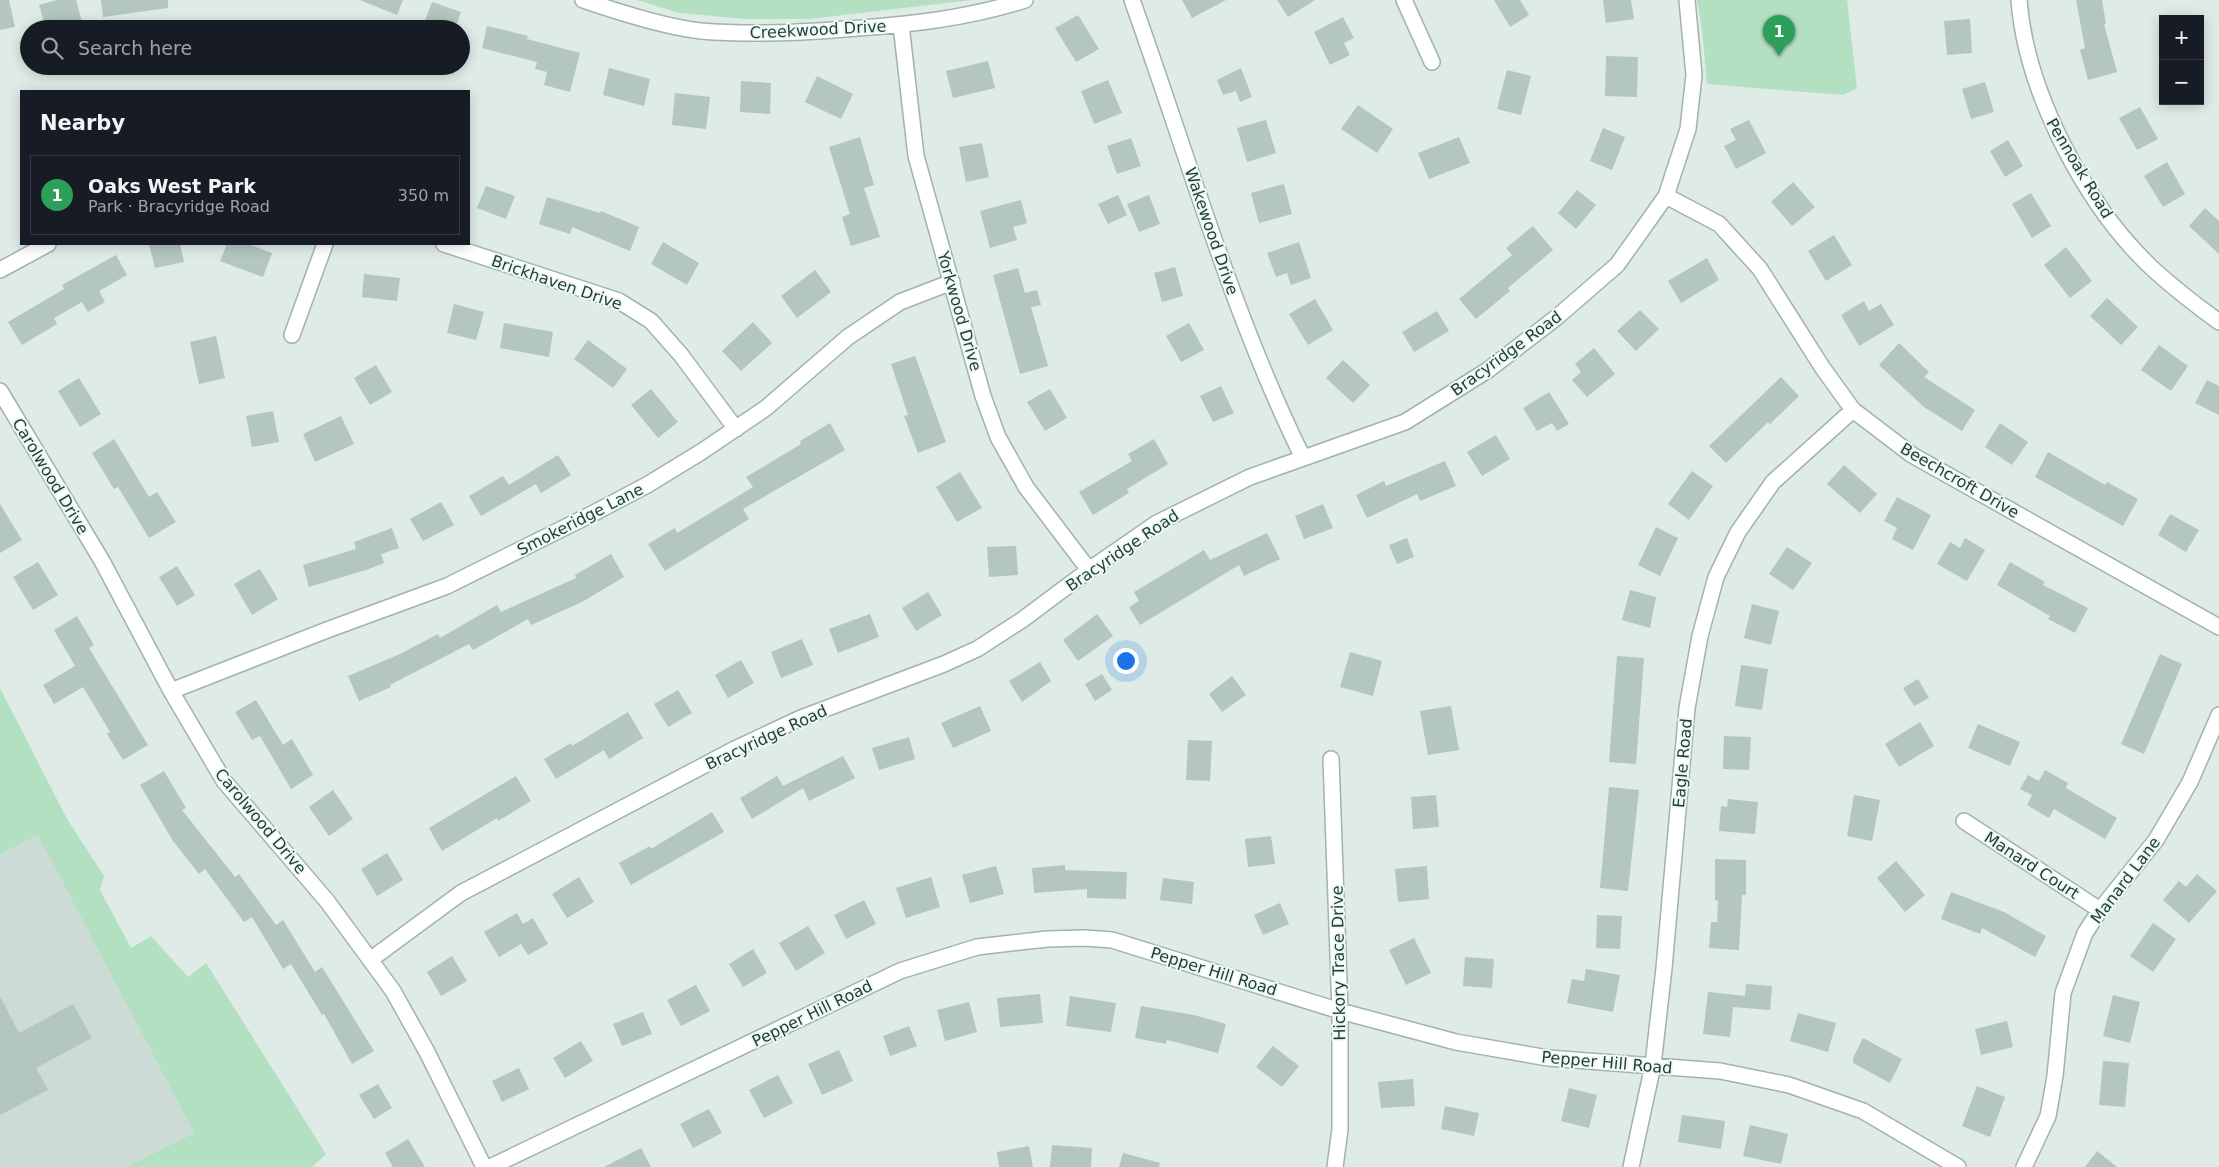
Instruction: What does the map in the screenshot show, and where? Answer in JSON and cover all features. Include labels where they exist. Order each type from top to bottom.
[{"type":"street","name":"Creekwood Drive","points":[[583,0],[627,14],[699,30],[776,34],[900,25],[988,12],[1025,0]]},
{"type":"street","name":"Wakewood Drive","points":[[1132,0],[1241,316],[1274,398],[1304,458]]},
{"type":"street","points":[[1404,0],[1432,62]]},
{"type":"street","name":"Bracyridge Road","points":[[370,960],[461,893],[735,749],[801,718],[944,664],[977,649],[1022,620],[1089,570],[1166,518],[1250,477],[1405,422],[1488,370],[1557,317],[1618,265],[1666,196],[1688,129],[1694,75],[1687,0]]},
{"type":"street","name":"Pennoak Road","points":[[2019,0],[2020,14],[2030,59],[2046,110],[2075,165],[2109,219],[2153,269],[2219,322]]},
{"type":"street","name":"Yorkwood Drive","points":[[900,25],[916,156],[983,396],[998,437],[1026,487],[1089,570]]},
{"type":"street","name":"Beechcroft Drive","points":[[1666,196],[1719,224],[1760,269],[1822,367],[1854,410],[1912,455],[2219,627]]},
{"type":"street","points":[[0,270],[46,245]]},
{"type":"street","points":[[292,335],[325,245]]},
{"type":"street","name":"Brickhaven Drive","points":[[447,245],[619,301],[651,321],[681,355],[736,429]]},
{"type":"street","name":"Smokeridge Lane","points":[[171,691],[318,633],[447,586],[647,485],[766,408],[848,337],[900,302],[952,282]]},
{"type":"street","name":"Carolwood Drive","points":[[0,391],[102,561],[171,691],[224,781],[327,901],[393,990],[427,1052],[484,1167]]},
{"type":"street","name":"Eagle Road","points":[[1631,1167],[1653,1065],[1664,968],[1687,708],[1700,636],[1716,577],[1738,532],[1773,482],[1854,410]]},
{"type":"street","name":"Manard Lane","points":[[2024,1167],[2048,1116],[2055,1076],[2063,993],[2085,933],[2100,910],[2156,840],[2190,782],[2219,715]]},
{"type":"street","name":"Hickory Trace Drive","points":[[1330,758],[1340,1011],[1340,1129],[1335,1167]]},
{"type":"street","name":"Manard Court","points":[[1964,821],[2100,910]]},
{"type":"street","name":"Pepper Hill Road","points":[[490,1167],[900,971],[977,947],[1047,939],[1085,938],[1112,940],[1340,1011],[1456,1042],[1548,1058],[1720,1071],[1789,1085],[1863,1111],[1958,1167]]},
{"type":"shaded area","points":[[38,834],[194,1133],[126,1167],[0,1167],[0,854]]},
{"type":"green space","points":[[637,0],[972,0],[809,19],[747,19],[679,13]]},
{"type":"green space","points":[[1697,0],[1847,0],[1857,88],[1843,95],[1707,84],[1702,29]]},
{"type":"green space","points":[[0,688],[67,819],[104,876],[100,890],[131,948],[151,936],[188,977],[206,963],[326,1154],[312,1167],[126,1167],[194,1133],[38,835],[0,854]]},
{"type":"building","points":[[0,0],[9,0],[15,27],[0,30]]},
{"type":"building","points":[[57,0],[76,0],[81,20],[43,20],[39,5]]},
{"type":"building","points":[[101,0],[168,0],[168,8],[103,17]]},
{"type":"building","points":[[360,0],[403,0],[397,15]]},
{"type":"building","points":[[1182,0],[1226,0],[1192,18]]},
{"type":"building","points":[[1277,0],[1315,0],[1288,17]]},
{"type":"building","points":[[1494,0],[1520,0],[1529,15],[1510,27]]},
{"type":"building","points":[[1603,0],[1631,0],[1634,19],[1606,23]]},
{"type":"building","points":[[2076,0],[2102,0],[2106,24],[2104,24],[2117,72],[2088,80],[2080,50],[2085,48]]},
{"type":"building","points":[[432,2],[461,12],[458,20],[425,20]]},
{"type":"building","points":[[1078,15],[1099,49],[1076,62],[1055,28]]},
{"type":"building","points":[[1343,17],[1354,38],[1344,43],[1350,55],[1330,65],[1314,32]]},
{"type":"building","points":[[1970,19],[1972,53],[1947,55],[1944,21]]},
{"type":"building","points":[[487,26],[528,36],[527,39],[580,53],[570,92],[544,85],[547,72],[535,69],[537,62],[482,48]]},
{"type":"building","points":[[1606,56],[1638,57],[1637,97],[1605,96]]},
{"type":"building","points":[[988,61],[995,88],[953,98],[946,71]]},
{"type":"building","points":[[609,68],[650,79],[644,106],[603,95]]},
{"type":"building","points":[[1241,68],[1252,97],[1240,102],[1236,91],[1223,95],[1217,80]]},
{"type":"building","points":[[1507,70],[1531,76],[1521,115],[1497,109]]},
{"type":"building","points":[[817,76],[853,94],[841,119],[805,102]]},
{"type":"building","points":[[1108,80],[1122,113],[1094,124],[1081,91]]},
{"type":"building","points":[[741,81],[771,83],[770,114],[740,112]]},
{"type":"building","points":[[1985,82],[1994,112],[1971,119],[1962,89]]},
{"type":"building","points":[[675,93],[710,97],[706,129],[672,125]]},
{"type":"building","points":[[1358,105],[1393,129],[1377,153],[1341,129]]},
{"type":"building","points":[[2140,107],[2158,139],[2137,150],[2119,118]]},
{"type":"building","points":[[1266,120],[1276,153],[1247,162],[1237,128]]},
{"type":"building","points":[[1749,120],[1766,153],[1736,169],[1724,146],[1736,140],[1730,129]]},
{"type":"building","points":[[1603,128],[1625,137],[1612,170],[1590,161]]},
{"type":"building","points":[[860,137],[874,185],[864,188],[880,237],[851,246],[842,217],[850,214],[829,147]]},
{"type":"building","points":[[1459,137],[1470,163],[1429,179],[1418,153]]},
{"type":"building","points":[[1131,138],[1141,166],[1117,174],[1107,146]]},
{"type":"building","points":[[2008,140],[2023,166],[2005,177],[1990,151]]},
{"type":"building","points":[[982,143],[989,177],[966,182],[959,147]]},
{"type":"building","points":[[2167,162],[2185,194],[2163,207],[2144,176]]},
{"type":"building","points":[[1793,182],[1815,207],[1792,226],[1771,202]]},
{"type":"building","points":[[1284,184],[1292,214],[1259,223],[1251,193]]},
{"type":"building","points":[[486,186],[515,196],[506,219],[477,208]]},
{"type":"building","points":[[1577,190],[1596,205],[1576,229],[1558,213]]},
{"type":"building","points":[[2031,193],[2051,226],[2032,238],[2012,204]]},
{"type":"building","points":[[1118,195],[1127,215],[1108,224],[1098,204]]},
{"type":"building","points":[[1149,195],[1160,224],[1139,232],[1127,204]]},
{"type":"building","points":[[547,197],[600,213],[601,211],[639,227],[630,251],[572,227],[570,234],[539,224]]},
{"type":"building","points":[[1021,200],[1027,223],[1013,227],[1017,240],[990,248],[980,211]]},
{"type":"building","points":[[2205,208],[2219,221],[2219,254],[2189,226]]},
{"type":"building","points":[[1533,226],[1553,250],[1508,288],[1510,291],[1476,319],[1459,299],[1512,255],[1506,248]]},
{"type":"building","points":[[1834,235],[1852,265],[1826,281],[1808,251]]},
{"type":"building","points":[[663,242],[699,263],[687,285],[651,264]]},
{"type":"building","points":[[1299,242],[1311,278],[1291,285],[1287,273],[1276,277],[1267,253]]},
{"type":"building","points":[[149,245],[180,245],[184,262],[155,268]]},
{"type":"building","points":[[227,245],[251,245],[272,253],[263,277],[220,261]]},
{"type":"building","points":[[2066,247],[2092,281],[2070,298],[2044,265]]},
{"type":"building","points":[[116,255],[127,275],[99,291],[105,302],[88,312],[82,302],[54,318],[57,324],[22,345],[8,322],[64,289],[62,285]]},
{"type":"building","points":[[1707,258],[1719,280],[1681,303],[1668,281]]},
{"type":"building","points":[[1175,267],[1183,296],[1162,302],[1154,273]]},
{"type":"building","points":[[1018,268],[1025,293],[1037,290],[1041,305],[1031,307],[1048,366],[1020,374],[993,275]]},
{"type":"building","points":[[815,270],[831,292],[797,318],[781,296]]},
{"type":"building","points":[[364,274],[400,278],[397,301],[362,297]]},
{"type":"building","points":[[2107,298],[2138,327],[2121,345],[2090,316]]},
{"type":"building","points":[[1315,299],[1333,330],[1308,345],[1289,314]]},
{"type":"building","points":[[1864,301],[1869,311],[1881,304],[1894,325],[1859,346],[1841,315]]},
{"type":"building","points":[[454,304],[484,312],[476,340],[447,333]]},
{"type":"building","points":[[1640,310],[1659,329],[1636,351],[1617,331]]},
{"type":"building","points":[[1437,311],[1449,331],[1414,352],[1402,332]]},
{"type":"building","points":[[753,322],[772,343],[741,371],[722,351]]},
{"type":"building","points":[[504,323],[553,332],[549,357],[500,348]]},
{"type":"building","points":[[1189,323],[1204,350],[1181,362],[1166,336]]},
{"type":"building","points":[[216,336],[225,378],[199,384],[190,342]]},
{"type":"building","points":[[588,340],[627,369],[613,388],[574,359]]},
{"type":"building","points":[[1899,343],[1929,372],[1924,377],[1975,410],[1962,431],[1924,407],[1879,365]]},
{"type":"building","points":[[2159,345],[2188,366],[2171,391],[2141,370]]},
{"type":"building","points":[[1594,348],[1615,374],[1587,397],[1572,380],[1581,372],[1575,364]]},
{"type":"building","points":[[915,356],[946,442],[918,453],[904,416],[908,415],[891,364]]},
{"type":"building","points":[[1343,360],[1370,385],[1353,403],[1326,378]]},
{"type":"building","points":[[376,365],[392,392],[370,405],[354,378]]},
{"type":"building","points":[[1781,377],[1799,396],[1770,424],[1768,422],[1726,463],[1709,446]]},
{"type":"building","points":[[79,378],[101,414],[80,427],[58,391]]},
{"type":"building","points":[[2207,380],[2219,386],[2219,415],[2195,403]]},
{"type":"building","points":[[1221,386],[1234,413],[1213,422],[1200,396]]},
{"type":"building","points":[[651,389],[678,422],[658,438],[631,405]]},
{"type":"building","points":[[1050,389],[1067,418],[1045,431],[1027,402]]},
{"type":"building","points":[[1549,392],[1569,424],[1557,431],[1552,423],[1537,431],[1523,408]]},
{"type":"building","points":[[273,411],[279,442],[252,447],[246,416]]},
{"type":"building","points":[[341,416],[354,444],[315,462],[303,434]]},
{"type":"building","points":[[830,423],[845,450],[743,509],[749,519],[665,571],[648,544],[675,528],[677,533],[753,487],[746,477],[801,444],[800,441]]},
{"type":"building","points":[[2000,423],[2028,442],[2012,465],[1985,447]]},
{"type":"building","points":[[1496,435],[1510,459],[1482,476],[1467,452]]},
{"type":"building","points":[[114,439],[149,497],[157,492],[176,522],[149,538],[118,487],[114,489],[92,453]]},
{"type":"building","points":[[1154,439],[1168,464],[1127,489],[1129,493],[1093,515],[1079,492],[1132,461],[1128,454]]},
{"type":"building","points":[[2048,452],[2105,485],[2107,482],[2138,499],[2123,526],[2035,477]]},
{"type":"building","points":[[558,455],[571,475],[541,493],[536,484],[481,516],[469,496],[503,476],[509,485]]},
{"type":"building","points":[[1445,461],[1456,486],[1420,501],[1417,494],[1367,518],[1356,495],[1384,481],[1386,486]]},
{"type":"building","points":[[1844,465],[1877,494],[1860,513],[1827,484]]},
{"type":"building","points":[[1692,471],[1713,486],[1689,520],[1668,504]]},
{"type":"building","points":[[960,472],[982,508],[957,522],[936,487]]},
{"type":"building","points":[[1897,497],[1931,515],[1913,550],[1892,539],[1897,528],[1884,521]]},
{"type":"building","points":[[441,502],[454,525],[423,541],[410,519]]},
{"type":"building","points":[[0,504],[22,540],[0,553]]},
{"type":"building","points":[[1323,504],[1333,528],[1304,539],[1295,516]]},
{"type":"building","points":[[2170,514],[2199,530],[2186,552],[2158,535]]},
{"type":"building","points":[[1656,527],[1678,538],[1660,576],[1638,565]]},
{"type":"building","points":[[392,528],[399,548],[381,554],[384,563],[309,587],[303,565],[356,549],[354,542]]},
{"type":"building","points":[[1267,533],[1280,559],[1244,576],[1239,565],[1140,625],[1129,607],[1139,601],[1134,592],[1204,550],[1210,560]]},
{"type":"building","points":[[1407,538],[1414,557],[1397,564],[1389,545]]},
{"type":"building","points":[[1965,538],[1985,550],[1967,581],[1937,564],[1950,542],[1960,548]]},
{"type":"building","points":[[1016,546],[1018,575],[989,577],[987,547]]},
{"type":"building","points":[[1787,547],[1812,563],[1793,590],[1769,574]]},
{"type":"building","points":[[611,554],[624,577],[582,602],[531,625],[528,619],[473,650],[469,644],[390,685],[391,687],[359,701],[348,676],[400,654],[438,634],[440,638],[497,605],[501,612],[576,578],[575,575]]},
{"type":"building","points":[[38,562],[58,595],[33,610],[13,577]]},
{"type":"building","points":[[2010,562],[2045,582],[2043,585],[2088,608],[2075,633],[2048,619],[2050,616],[1997,585]]},
{"type":"building","points":[[177,566],[195,595],[177,606],[159,577]]},
{"type":"building","points":[[260,569],[278,599],[252,615],[234,584]]},
{"type":"building","points":[[1630,590],[1656,597],[1650,628],[1622,620]]},
{"type":"building","points":[[928,592],[942,615],[916,631],[902,608]]},
{"type":"building","points":[[1752,604],[1779,611],[1771,645],[1744,638]]},
{"type":"building","points":[[870,614],[879,637],[838,653],[829,629]]},
{"type":"building","points":[[1097,614],[1113,636],[1078,661],[1063,640]]},
{"type":"building","points":[[77,616],[94,645],[89,648],[148,745],[123,760],[107,734],[110,732],[83,687],[54,704],[43,685],[75,666],[54,630]]},
{"type":"building","points":[[802,639],[813,665],[781,678],[771,652]]},
{"type":"building","points":[[1350,652],[1382,661],[1373,696],[1340,687]]},
{"type":"building","points":[[2160,654],[2182,664],[2144,754],[2121,744]]},
{"type":"building","points":[[1617,656],[1644,658],[1636,764],[1609,762]]},
{"type":"building","points":[[741,660],[754,683],[728,698],[715,675]]},
{"type":"building","points":[[1040,662],[1051,681],[1022,702],[1009,681]]},
{"type":"building","points":[[1741,665],[1768,669],[1762,710],[1735,706]]},
{"type":"building","points":[[1102,674],[1112,690],[1095,701],[1085,684]]},
{"type":"building","points":[[1232,676],[1246,695],[1222,712],[1209,694]]},
{"type":"building","points":[[1918,679],[1929,698],[1914,706],[1903,688]]},
{"type":"building","points":[[678,690],[692,713],[668,727],[654,704]]},
{"type":"building","points":[[256,700],[283,745],[292,739],[313,775],[291,789],[260,736],[252,740],[235,712]]},
{"type":"building","points":[[980,706],[991,731],[953,748],[941,723]]},
{"type":"building","points":[[1451,706],[1459,750],[1428,755],[1420,711]]},
{"type":"building","points":[[628,712],[643,738],[609,759],[604,750],[556,779],[544,759],[571,743],[572,746]]},
{"type":"building","points":[[1920,722],[1934,746],[1899,767],[1885,744]]},
{"type":"building","points":[[1978,724],[2020,742],[2010,766],[1968,748]]},
{"type":"building","points":[[1724,736],[1751,737],[1749,770],[1723,769]]},
{"type":"building","points":[[909,737],[915,759],[879,770],[872,748]]},
{"type":"building","points":[[1188,740],[1212,741],[1210,781],[1186,780]]},
{"type":"building","points":[[843,756],[855,778],[809,801],[803,788],[752,819],[740,798],[777,776],[783,786]]},
{"type":"building","points":[[2045,770],[2068,783],[2066,788],[2117,818],[2105,839],[2054,809],[2049,818],[2027,805],[2032,795],[2020,789],[2028,775],[2039,781]]},
{"type":"building","points":[[164,771],[186,808],[182,810],[235,877],[239,874],[276,925],[283,920],[315,972],[322,967],[374,1051],[352,1064],[324,1014],[322,1015],[291,964],[283,969],[252,917],[244,922],[205,869],[199,874],[173,841],[140,785]]},
{"type":"building","points":[[516,776],[531,801],[498,821],[497,818],[442,851],[429,828]]},
{"type":"building","points":[[1609,787],[1639,790],[1628,891],[1600,888]]},
{"type":"building","points":[[333,790],[353,819],[329,836],[309,807]]},
{"type":"building","points":[[1436,795],[1439,827],[1413,829],[1411,797]]},
{"type":"building","points":[[1854,795],[1880,800],[1872,841],[1847,836]]},
{"type":"building","points":[[1728,799],[1758,802],[1755,834],[1719,831],[1721,806],[1727,807]]},
{"type":"building","points":[[712,812],[724,832],[631,885],[619,863],[650,846],[651,849]]},
{"type":"building","points":[[1271,836],[1275,864],[1248,867],[1245,839]]},
{"type":"building","points":[[387,853],[403,880],[377,896],[361,869]]},
{"type":"building","points":[[1715,859],[1746,860],[1746,895],[1742,895],[1739,950],[1709,948],[1711,922],[1717,922],[1718,901],[1715,900]]},
{"type":"building","points":[[1896,861],[1925,895],[1905,912],[1877,878]]},
{"type":"building","points":[[1065,865],[1065,870],[1127,872],[1126,899],[1087,898],[1087,889],[1034,893],[1032,868]]},
{"type":"building","points":[[996,866],[1004,894],[970,903],[962,875]]},
{"type":"building","points":[[1427,866],[1429,899],[1398,902],[1395,869]]},
{"type":"building","points":[[2197,874],[2217,891],[2189,923],[2163,900],[2179,881],[2186,887]]},
{"type":"building","points":[[579,877],[594,902],[567,918],[552,894]]},
{"type":"building","points":[[931,877],[940,907],[906,918],[896,888]]},
{"type":"building","points":[[1163,878],[1194,882],[1192,904],[1160,900]]},
{"type":"building","points":[[1951,892],[2004,912],[2046,936],[2035,957],[1982,928],[1980,934],[1941,919]]},
{"type":"building","points":[[864,900],[876,924],[846,939],[834,915]]},
{"type":"building","points":[[1280,903],[1289,924],[1263,935],[1254,915]]},
{"type":"building","points":[[517,913],[523,924],[533,918],[548,944],[528,955],[521,944],[499,957],[484,932]]},
{"type":"building","points":[[1597,915],[1622,916],[1620,949],[1596,948]]},
{"type":"building","points":[[2153,923],[2176,939],[2153,972],[2130,956]]},
{"type":"building","points":[[808,926],[825,953],[796,971],[779,943]]},
{"type":"building","points":[[1414,938],[1431,973],[1406,985],[1389,950]]},
{"type":"building","points":[[753,949],[767,973],[743,987],[729,964]]},
{"type":"building","points":[[452,956],[467,981],[441,996],[427,972]]},
{"type":"building","points":[[1465,957],[1494,959],[1492,988],[1463,986]]},
{"type":"building","points":[[1586,969],[1620,975],[1613,1012],[1567,1003],[1572,979],[1584,981]]},
{"type":"building","points":[[1746,984],[1772,986],[1770,1010],[1733,1007],[1730,1037],[1703,1034],[1708,992],[1745,996]]},
{"type":"building","points":[[696,985],[710,1011],[681,1026],[667,1000]]},
{"type":"building","points":[[1040,994],[1043,1023],[1000,1027],[997,998]]},
{"type":"building","points":[[2113,995],[2140,1002],[2130,1043],[2103,1036]]},
{"type":"building","points":[[0,996],[19,1033],[73,1004],[92,1038],[36,1068],[48,1090],[0,1115]]},
{"type":"building","points":[[1070,996],[1116,1003],[1111,1032],[1066,1026]]},
{"type":"building","points":[[969,1002],[977,1032],[945,1041],[937,1010]]},
{"type":"building","points":[[1141,1006],[1194,1015],[1226,1024],[1218,1053],[1167,1040],[1166,1044],[1135,1038]]},
{"type":"building","points":[[643,1012],[652,1034],[622,1046],[613,1024]]},
{"type":"building","points":[[1798,1013],[1836,1023],[1828,1052],[1790,1041]]},
{"type":"building","points":[[2007,1021],[2013,1047],[1981,1055],[1975,1029]]},
{"type":"building","points":[[909,1026],[917,1046],[890,1056],[883,1036]]},
{"type":"building","points":[[1863,1038],[1902,1059],[1890,1083],[1853,1063],[1853,1058]]},
{"type":"building","points":[[581,1041],[593,1061],[565,1078],[553,1058]]},
{"type":"building","points":[[1273,1046],[1299,1066],[1282,1087],[1256,1067]]},
{"type":"building","points":[[839,1050],[853,1081],[822,1095],[808,1064]]},
{"type":"building","points":[[2103,1061],[2129,1063],[2125,1107],[2099,1105]]},
{"type":"building","points":[[519,1068],[529,1089],[502,1102],[492,1081]]},
{"type":"building","points":[[778,1075],[793,1103],[764,1118],[749,1090]]},
{"type":"building","points":[[1413,1079],[1415,1106],[1381,1108],[1378,1082]]},
{"type":"building","points":[[378,1084],[392,1108],[374,1119],[359,1095]]},
{"type":"building","points":[[1977,1086],[2005,1097],[1990,1137],[1962,1126]]},
{"type":"building","points":[[1569,1088],[1597,1095],[1589,1128],[1561,1121]]},
{"type":"building","points":[[1445,1106],[1479,1113],[1474,1136],[1441,1129]]},
{"type":"building","points":[[709,1109],[722,1133],[693,1148],[680,1124]]},
{"type":"building","points":[[1682,1115],[1725,1121],[1721,1149],[1678,1142]]},
{"type":"building","points":[[1750,1125],[1788,1134],[1781,1164],[1743,1156]]},
{"type":"building","points":[[408,1139],[425,1167],[393,1167],[385,1153]]},
{"type":"building","points":[[1052,1145],[1092,1148],[1091,1167],[1050,1167]]},
{"type":"building","points":[[1029,1146],[1033,1167],[999,1167],[997,1152]]},
{"type":"building","points":[[641,1148],[651,1167],[604,1167]]},
{"type":"building","points":[[2097,1151],[2117,1167],[2085,1167]]},
{"type":"building","points":[[1123,1153],[1160,1163],[1159,1167],[1119,1167]]},
{"type":"place","name":"Oaks West Park","points":[[1779,56]]}]
